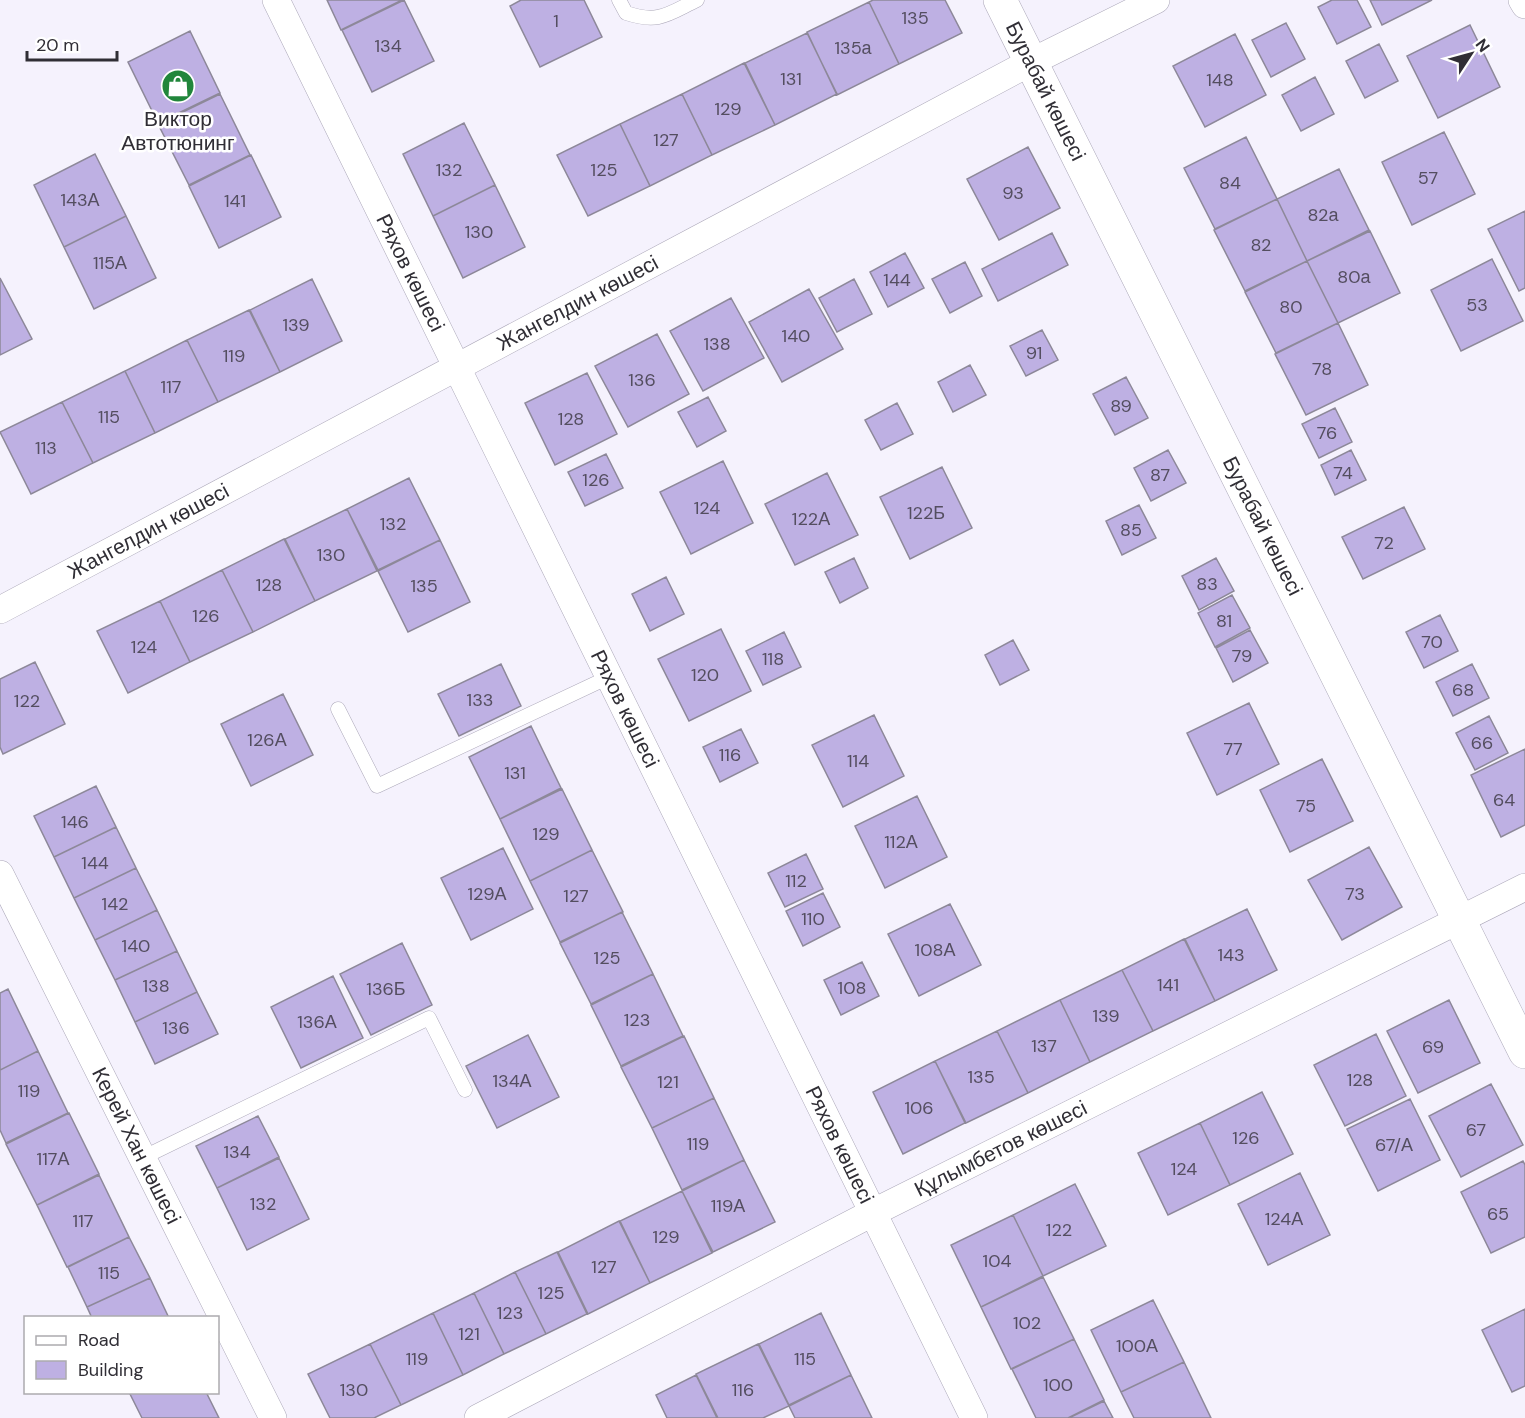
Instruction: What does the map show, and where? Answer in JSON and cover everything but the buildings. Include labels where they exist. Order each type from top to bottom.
[{"type":"street","name":"Ряхов көшесі","points":[[276,0],[974,1418]]},
{"type":"street","name":"Бурабай көшесі","points":[[1000,0],[1525,1052]]},
{"type":"street","name":"Жангелдин көшесі","points":[[0,610],[1031,62],[1156,0]]},
{"type":"street","points":[[1522,0],[1525,5]]},
{"type":"street","name":"Керей Хан көшесі","points":[[0,874],[273,1418]]},
{"type":"street","name":"Құлымбетов көшесі","points":[[478,1418],[874,1212],[1525,887]]},
{"type":"lane","points":[[619,0],[626,13],[643,19],[660,18],[697,0]]},
{"type":"lane","points":[[338,709],[377,786],[609,677]]},
{"type":"lane","points":[[142,1158],[429,1018],[465,1090]]},
{"type":"place","name":"Виктор Автотюнинг","points":[[178,86]]}]
